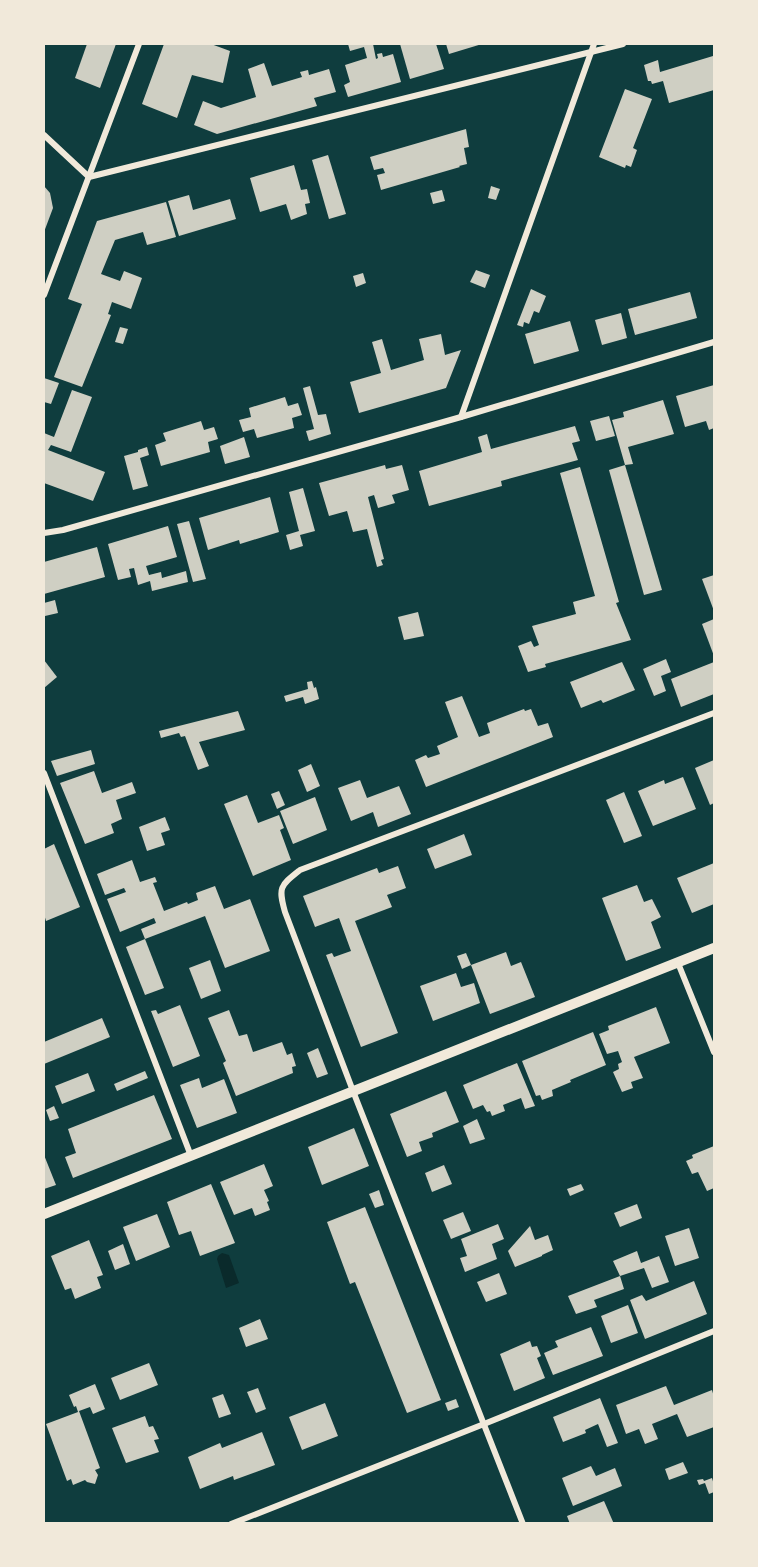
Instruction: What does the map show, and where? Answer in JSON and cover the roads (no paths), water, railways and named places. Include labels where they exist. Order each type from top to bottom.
[{"type":"street","points":[[44,295],[139,44]]},
{"type":"street","points":[[461,417],[594,44]]},
{"type":"street","points":[[89,177],[623,44]]},
{"type":"street","points":[[44,135],[89,177]]},
{"type":"street","points":[[44,533],[63,530],[461,417],[714,342]]},
{"type":"street","points":[[523,1524],[353,1092],[285,912],[281,887],[300,870],[714,713]]},
{"type":"street","points":[[44,773],[191,1156]]},
{"type":"street","points":[[44,1214],[714,948]]},
{"type":"street","points":[[678,963],[714,1052]]},
{"type":"street","points":[[231,1524],[714,1331]]},
{"type":"water","points":[[222,1253],[229,1255],[239,1283],[226,1288],[217,1259]]}]
